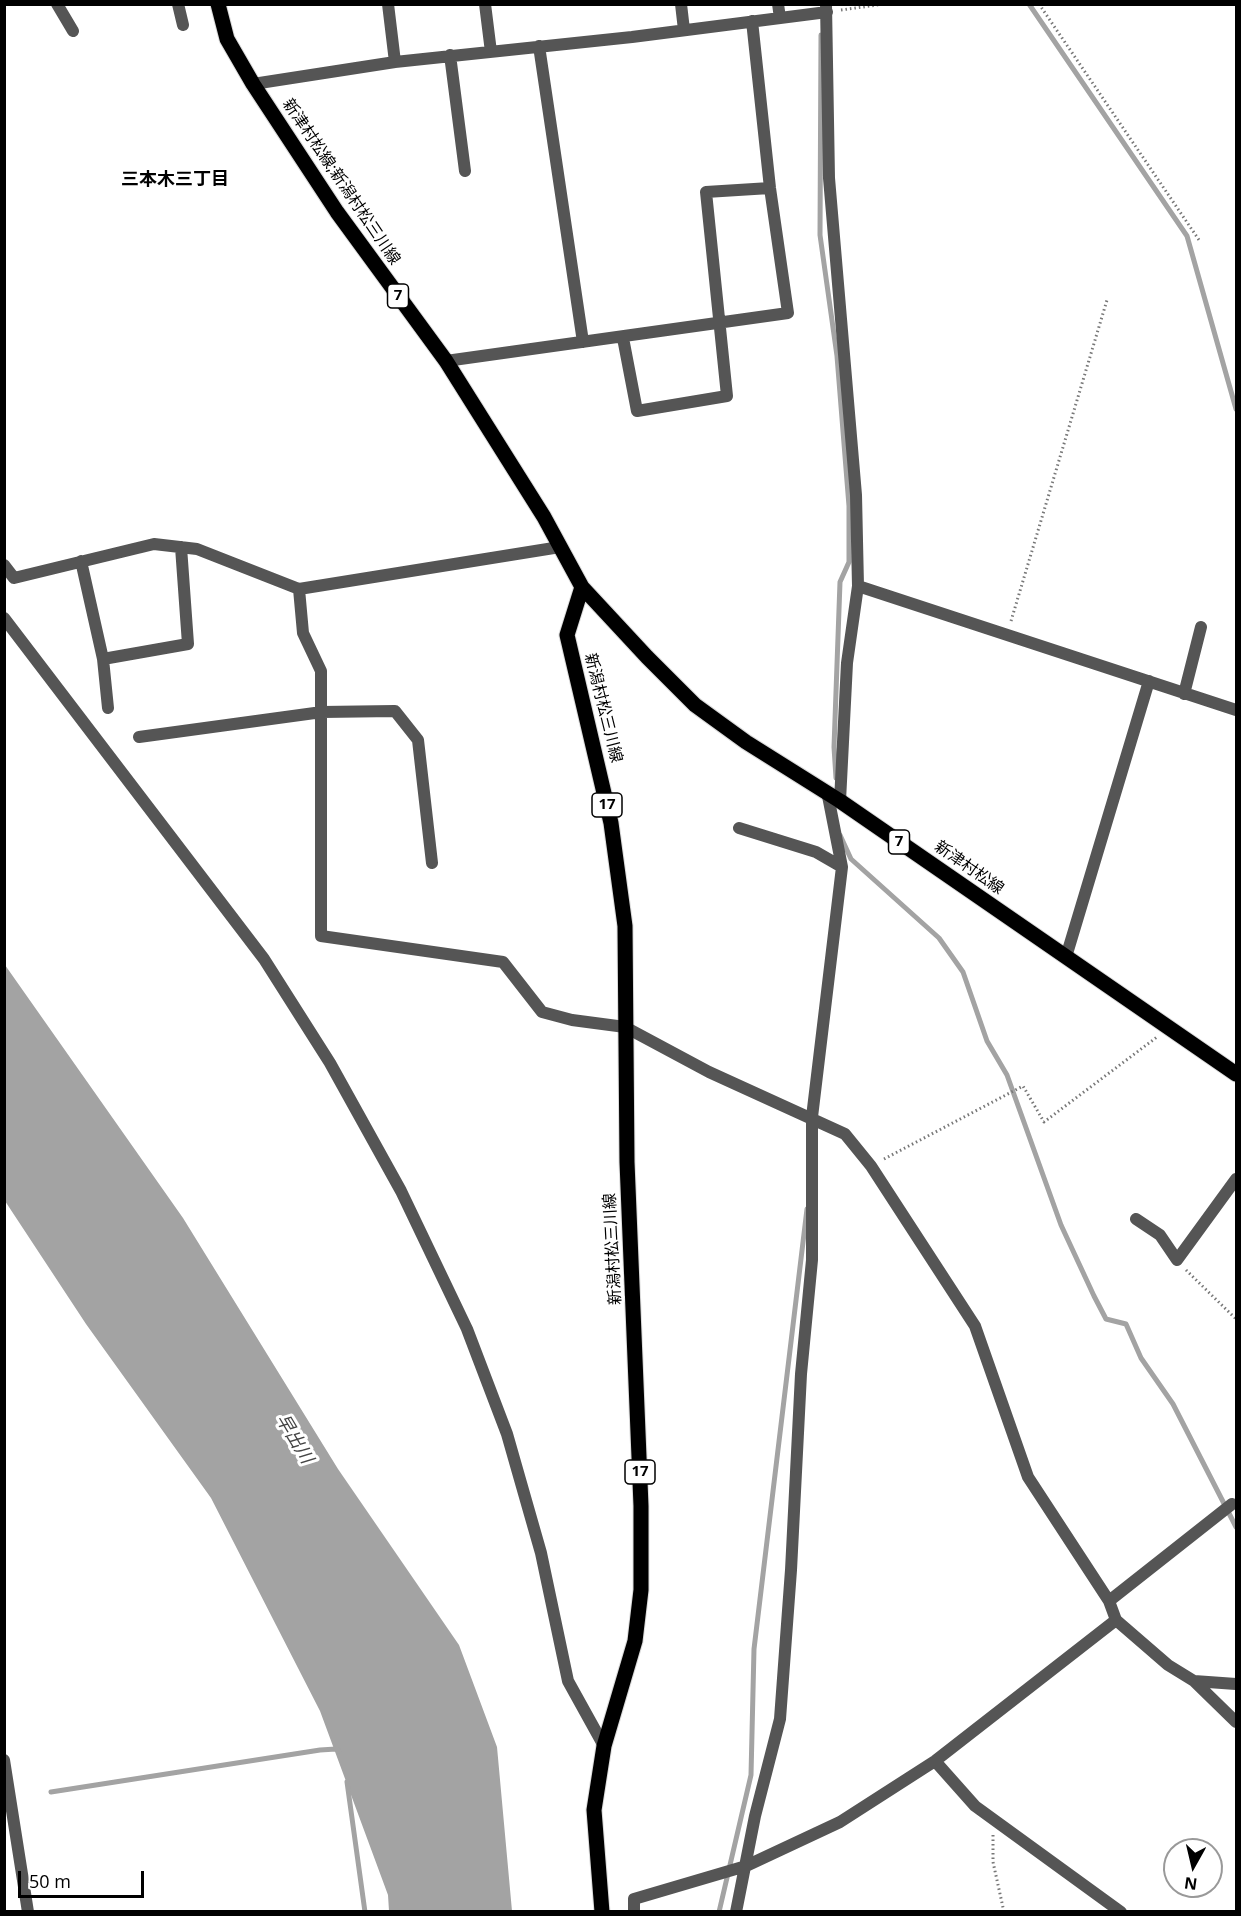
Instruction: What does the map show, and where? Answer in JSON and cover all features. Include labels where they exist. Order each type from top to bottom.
[{"type":"main road","name":"新津村松線;新潟村松三川線","points":[[219,4],[227,39],[253,84],[337,212],[446,361],[544,517],[582,587]]},
{"type":"main road","name":"新津村松線","points":[[582,587],[695,705],[1236,1074]]},
{"type":"main road","name":"新潟村松三川線","points":[[582,587],[567,635],[611,824],[625,926],[627,1162],[641,1495],[641,1590],[635,1641],[604,1746],[594,1810],[602,1911]]},
{"type":"street","points":[[57,4],[73,31]]},
{"type":"street","points":[[178,4],[183,25]]},
{"type":"street","points":[[388,4],[395,62]]},
{"type":"street","points":[[485,4],[491,52]]},
{"type":"street","points":[[681,4],[684,30]]},
{"type":"street","points":[[778,4],[780,18]]},
{"type":"street","points":[[253,84],[450,55],[780,18],[826,8],[829,178],[856,495],[858,586],[847,663],[834,798],[842,867],[812,1117],[812,1260],[801,1374],[791,1570],[780,1719],[755,1816],[735,1911]]},
{"type":"street","points":[[446,361],[788,314],[770,188],[752,21]]},
{"type":"street","points":[[539,46],[583,342]]},
{"type":"street","points":[[450,55],[465,171]]},
{"type":"street","points":[[623,338],[637,411],[727,396],[706,192],[770,188]]},
{"type":"street","points":[[4,565],[15,578],[154,544],[197,549],[299,589],[560,547]]},
{"type":"street","points":[[103,659],[188,644],[181,547]]},
{"type":"street","points":[[81,561],[103,659],[108,708]]},
{"type":"street","points":[[858,586],[1236,710]]},
{"type":"street","points":[[299,589],[303,633],[321,671],[321,936],[502,962],[542,1012],[572,1020],[625,1027],[709,1072],[845,1134],[871,1166],[975,1326],[1028,1477],[1109,1601],[1116,1620],[1168,1665],[1194,1681],[1236,1722]]},
{"type":"street","points":[[4,618],[264,958],[330,1063],[401,1191],[467,1329],[507,1434],[541,1553],[568,1681],[604,1746]]},
{"type":"street","points":[[1184,694],[1201,627]]},
{"type":"street","points":[[1066,957],[1149,681]]},
{"type":"street","points":[[140,737],[322,712],[395,711],[418,740],[432,863]]},
{"type":"street","points":[[739,828],[816,852],[842,867]]},
{"type":"street","points":[[1136,1219],[1160,1235],[1177,1260],[1236,1179]]},
{"type":"street","points":[[1109,1601],[1232,1504]]},
{"type":"street","points":[[634,1911],[634,1899],[746,1866],[840,1822],[935,1761],[1116,1620]]},
{"type":"street","points":[[1194,1681],[1236,1684]]},
{"type":"street","points":[[4,1760],[28,1911]]},
{"type":"street","points":[[935,1761],[975,1806],[1121,1911]]},
{"type":"path","points":[[826,8],[884,4]]},
{"type":"path","points":[[1039,4],[1199,240]]},
{"type":"path","points":[[1007,634],[1107,300]]},
{"type":"path","points":[[871,1166],[1023,1086],[1044,1122],[1168,1028]]},
{"type":"path","points":[[1177,1260],[1236,1319]]},
{"type":"path","points":[[992,1818],[993,1862],[1004,1911]]},
{"type":"water","name":"早出川","points":[[5,965],[183,1218],[338,1469],[459,1645],[497,1747],[512,1911],[389,1911],[388,1895],[320,1711],[211,1498],[86,1324],[5,1201]]},
{"type":"waterway","points":[[1029,4],[1187,236],[1236,409]]},
{"type":"waterway","points":[[821,35],[820,235],[837,356],[849,506],[849,562],[840,582],[834,747],[836,778]]},
{"type":"waterway","points":[[840,835],[851,859],[939,938],[963,972],[987,1041],[1007,1075],[1061,1225],[1094,1296],[1106,1319],[1126,1324],[1141,1358],[1173,1404],[1236,1527]]},
{"type":"waterway","points":[[719,1912],[751,1775],[754,1649],[807,1209]]},
{"type":"waterway","points":[[51,1792],[320,1750],[336,1749],[339,1751]]},
{"type":"waterway","points":[[347,1782],[365,1912]]},
{"type":"district","name":"三本木三丁目","points":[[175,180]]}]
